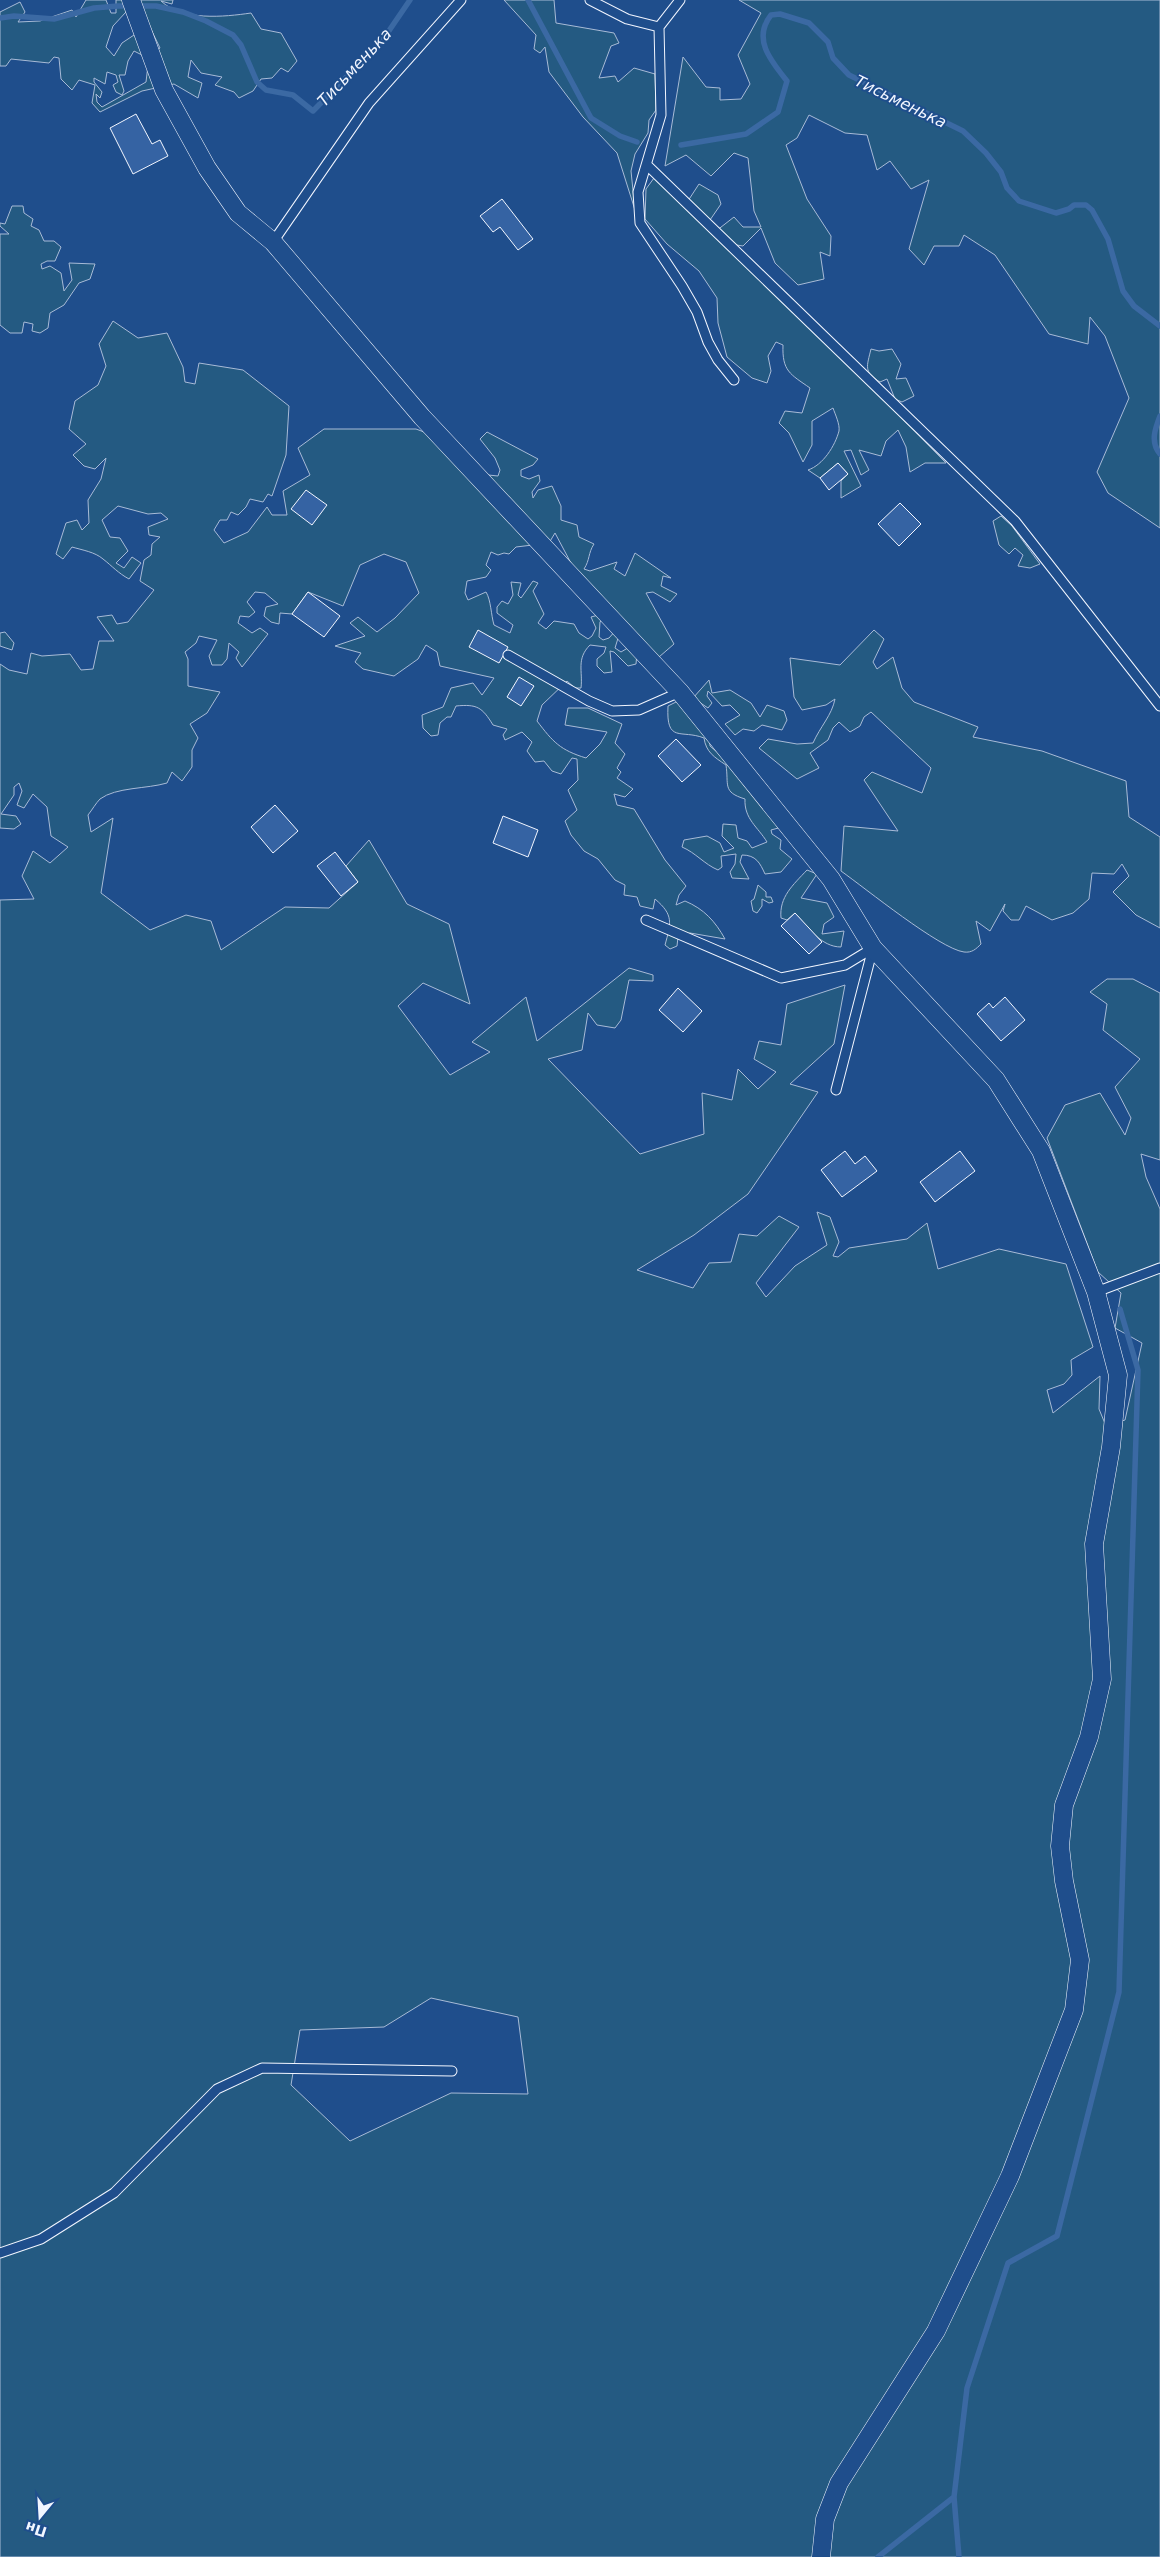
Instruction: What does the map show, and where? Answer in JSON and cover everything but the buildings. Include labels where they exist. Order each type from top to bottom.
[{"type":"street","points":[[131,0],[164,90],[207,168],[238,213],[273,242],[422,417],[680,692],[831,879],[873,948],[996,1080],[1041,1151],[1096,1292],[1118,1375],[1111,1447],[1094,1544],[1102,1679],[1090,1737],[1064,1805],[1060,1846],[1064,1881],[1080,1960],[1074,2010],[1010,2176],[936,2331],[839,2483],[825,2519],[822,2557]]},
{"type":"lane","points":[[273,242],[368,103],[461,0]]},
{"type":"lane","points":[[590,0],[627,20],[659,27]]},
{"type":"lane","points":[[680,0],[659,27],[661,115],[638,192],[640,223],[682,286],[697,312],[711,348],[734,380]]},
{"type":"lane","points":[[647,164],[1015,521],[1160,706]]},
{"type":"lane","points":[[508,655],[589,701],[612,711],[639,710],[680,692]]},
{"type":"lane","points":[[646,920],[781,978],[845,965],[873,948]]},
{"type":"lane","points":[[836,1090],[873,948]]},
{"type":"lane","points":[[1096,1292],[1160,1268]]},
{"type":"lane","points":[[0,2253],[41,2240],[114,2194],[217,2089],[262,2068],[452,2071]]},
{"type":"shaded area","points":[[86,0],[106,0],[111,13],[116,13],[116,0],[123,0],[126,12],[113,26],[106,47],[114,56],[122,43],[134,35],[141,42],[144,56],[134,51],[128,61],[125,75],[119,75],[124,91],[122,95],[116,92],[113,85],[118,82],[116,75],[107,72],[105,84],[94,78],[94,82],[102,92],[100,98],[96,94],[97,102],[102,107],[146,82],[149,57],[160,48],[137,0],[173,0],[172,4],[161,1],[180,12],[192,15],[228,16],[251,13],[261,29],[281,33],[297,61],[288,72],[281,68],[272,78],[261,79],[253,91],[239,98],[234,92],[215,85],[222,77],[201,73],[191,60],[188,77],[202,83],[198,98],[174,84],[142,91],[100,112],[92,103],[95,85],[79,80],[72,90],[61,79],[59,58],[54,57],[49,63],[11,59],[6,66],[0,66],[0,12],[20,2],[25,12],[18,22],[40,21],[72,10],[76,17]]},
{"type":"shaded area","points":[[504,0],[554,0],[556,23],[614,33],[619,43],[611,46],[599,78],[615,76],[618,82],[634,68],[655,74],[656,110],[649,120],[648,133],[635,154],[631,171],[635,210],[617,153],[583,117],[549,72],[545,47],[540,53],[534,49],[536,35]]},
{"type":"shaded area","points":[[739,0],[1160,0],[1160,528],[1108,493],[1097,472],[1129,398],[1105,336],[1090,317],[1088,344],[1049,334],[995,255],[964,235],[959,246],[934,246],[924,265],[909,249],[929,180],[911,189],[890,161],[877,170],[867,135],[845,133],[809,115],[797,138],[786,145],[807,199],[831,236],[830,256],[820,252],[824,279],[798,285],[775,263],[761,228],[743,246],[730,244],[946,463],[925,463],[910,472],[906,447],[898,430],[886,441],[881,456],[859,450],[869,470],[861,475],[851,450],[844,451],[861,486],[841,498],[841,481],[848,474],[838,463],[820,478],[808,470],[819,464],[831,449],[837,437],[839,425],[833,408],[812,421],[812,445],[803,462],[789,433],[779,423],[785,411],[802,413],[810,388],[789,371],[784,361],[783,345],[776,342],[768,356],[771,371],[767,383],[752,378],[727,357],[718,323],[717,298],[699,271],[667,244],[645,219],[646,189],[654,178],[684,207],[699,184],[718,195],[721,204],[710,220],[716,231],[734,217],[743,227],[761,227],[754,211],[748,158],[734,153],[711,176],[686,155],[665,166],[683,57],[706,87],[720,88],[720,100],[741,99],[750,84],[738,55],[761,13]]},
{"type":"shaded area","points":[[12,206],[23,206],[24,213],[33,219],[31,226],[39,230],[44,241],[54,241],[61,247],[55,261],[47,261],[41,264],[42,269],[50,266],[61,273],[64,291],[72,280],[69,263],[95,264],[90,279],[79,283],[64,305],[50,313],[48,328],[40,333],[32,331],[33,324],[24,322],[22,333],[10,333],[0,325],[0,234],[9,234],[0,226],[0,223],[5,224]]},
{"type":"shaded area","points":[[113,321],[138,338],[167,333],[183,367],[185,382],[195,384],[199,363],[243,370],[289,406],[286,455],[272,496],[268,494],[263,502],[250,499],[246,507],[238,515],[231,512],[227,520],[220,520],[214,530],[224,543],[248,532],[267,507],[272,515],[287,515],[283,491],[310,475],[298,448],[324,429],[416,429],[432,435],[469,473],[498,476],[500,470],[495,458],[480,439],[487,432],[538,459],[533,465],[521,470],[521,476],[529,479],[539,475],[540,481],[532,492],[533,498],[538,490],[552,486],[561,506],[561,520],[577,525],[579,537],[594,544],[584,569],[590,571],[617,562],[614,569],[625,576],[635,553],[671,578],[663,576],[661,586],[677,594],[670,602],[653,592],[646,593],[674,644],[659,657],[572,565],[555,533],[549,543],[516,547],[509,554],[498,555],[491,552],[486,565],[491,570],[486,577],[467,581],[465,593],[468,600],[486,592],[494,625],[510,633],[513,625],[497,613],[497,607],[502,601],[508,604],[513,595],[511,582],[521,583],[518,595],[521,598],[533,581],[538,583],[533,591],[544,614],[538,623],[546,629],[554,621],[574,624],[579,633],[588,639],[596,628],[591,617],[602,614],[603,618],[600,622],[599,637],[603,640],[609,638],[616,630],[619,635],[615,648],[621,652],[631,646],[637,653],[636,664],[628,666],[614,652],[610,651],[612,672],[604,673],[597,666],[597,659],[604,653],[606,647],[590,645],[583,655],[581,688],[575,688],[567,681],[542,705],[537,721],[548,735],[563,748],[586,758],[600,744],[607,732],[565,725],[568,708],[588,708],[622,724],[615,743],[625,754],[617,768],[621,772],[617,778],[633,789],[625,797],[614,794],[617,805],[634,809],[665,860],[686,886],[679,895],[676,905],[685,901],[698,908],[713,921],[725,939],[690,933],[678,937],[677,946],[670,949],[665,945],[669,931],[668,915],[661,905],[655,899],[653,909],[640,906],[637,897],[624,895],[625,885],[615,880],[598,859],[584,851],[571,835],[565,821],[577,810],[568,790],[578,780],[577,759],[572,758],[561,774],[552,771],[544,761],[535,762],[527,751],[532,742],[522,732],[505,740],[503,735],[507,729],[493,725],[486,714],[474,706],[456,706],[451,717],[447,717],[440,723],[438,735],[431,736],[423,728],[422,715],[443,707],[451,688],[473,683],[482,695],[494,678],[440,666],[437,652],[426,645],[418,659],[394,676],[363,669],[355,662],[361,653],[335,646],[365,636],[350,623],[358,617],[377,632],[395,618],[419,593],[406,562],[384,554],[360,565],[343,606],[308,592],[292,614],[280,613],[279,624],[271,622],[264,616],[266,607],[278,604],[265,593],[255,592],[247,602],[255,612],[249,617],[240,616],[238,623],[252,633],[260,628],[268,634],[242,667],[236,658],[239,652],[229,643],[227,659],[222,665],[212,665],[209,656],[217,640],[199,636],[196,643],[185,652],[188,659],[188,686],[220,692],[207,713],[190,724],[198,738],[192,750],[192,767],[182,781],[172,772],[167,783],[123,790],[107,795],[100,799],[88,815],[91,832],[113,818],[101,893],[150,930],[186,915],[211,921],[221,950],[285,907],[329,908],[358,882],[346,866],[369,840],[407,904],[449,924],[470,1004],[423,983],[398,1006],[450,1075],[490,1052],[472,1042],[526,997],[537,1041],[629,968],[653,975],[653,981],[629,980],[621,1020],[615,1028],[597,1025],[588,1013],[582,1050],[548,1059],[640,1154],[704,1134],[702,1093],[732,1100],[738,1069],[758,1089],[776,1072],[754,1059],[759,1041],[781,1045],[787,1004],[845,985],[834,1044],[790,1084],[818,1092],[748,1194],[694,1235],[637,1270],[693,1288],[709,1263],[731,1262],[739,1234],[757,1236],[779,1216],[799,1227],[756,1283],[766,1297],[795,1266],[827,1245],[817,1212],[830,1217],[839,1242],[833,1256],[838,1257],[849,1248],[907,1239],[927,1223],[938,1269],[999,1249],[1066,1264],[1093,1347],[1071,1360],[1072,1375],[1064,1384],[1047,1390],[1053,1413],[1100,1376],[1099,1409],[1106,1426],[1125,1420],[1142,1343],[1115,1328],[1121,1293],[1098,1272],[1047,1138],[1065,1105],[1100,1093],[1125,1135],[1131,1118],[1115,1087],[1140,1059],[1103,1030],[1107,1004],[1090,992],[1107,979],[1133,979],[1160,993],[1160,1160],[1141,1154],[1146,1177],[1160,1209],[1160,2557],[0,2557],[0,900],[34,899],[22,876],[33,851],[50,863],[68,847],[51,836],[47,807],[33,794],[24,808],[17,805],[22,791],[19,783],[14,787],[14,795],[1,814],[16,816],[21,824],[14,829],[0,828],[0,664],[9,670],[27,674],[31,653],[42,656],[70,654],[81,670],[93,669],[99,641],[114,641],[97,617],[112,615],[117,624],[128,622],[154,590],[140,581],[144,560],[151,555],[152,544],[160,537],[149,535],[148,527],[168,519],[161,513],[148,514],[118,506],[102,520],[110,537],[120,538],[128,551],[116,563],[124,568],[132,557],[141,563],[129,579],[100,557],[88,552],[72,547],[63,559],[56,554],[66,523],[77,520],[82,530],[89,523],[88,500],[101,479],[106,458],[95,469],[84,466],[73,455],[86,444],[69,429],[75,401],[98,385],[106,366],[99,344]],"holes":[[[431,1998],[518,2017],[528,2094],[451,2093],[350,2141],[291,2085],[300,2030],[384,2027]]]},
{"type":"shaded area","points":[[871,349],[879,351],[892,349],[901,364],[896,379],[906,378],[914,396],[902,402],[895,399],[887,379],[880,382],[871,375],[868,364]]},
{"type":"shaded area","points":[[1001,516],[1012,526],[1040,564],[1030,568],[1018,566],[1023,555],[1015,548],[1009,554],[999,545],[993,521]]},
{"type":"shaded area","points":[[874,630],[884,639],[873,662],[877,669],[893,657],[902,688],[914,702],[978,727],[973,737],[1042,751],[1126,781],[1129,817],[1160,837],[1160,928],[1136,915],[1113,892],[1129,876],[1122,864],[1114,874],[1092,873],[1089,899],[1073,913],[1052,920],[1026,906],[1019,920],[1011,920],[1003,911],[1005,904],[990,931],[976,921],[981,944],[972,951],[964,952],[921,930],[841,871],[844,826],[898,831],[864,780],[872,772],[922,793],[931,768],[871,712],[864,717],[860,726],[850,732],[839,722],[833,728],[828,740],[810,753],[819,768],[797,779],[759,748],[768,739],[797,744],[813,743],[829,716],[833,705],[835,699],[826,705],[802,710],[794,697],[790,658],[840,665]]},
{"type":"shaded area","points":[[5,632],[14,643],[12,650],[0,646],[0,633]]},
{"type":"shaded area","points":[[709,680],[712,693],[730,690],[751,703],[760,717],[767,705],[784,711],[787,720],[782,730],[762,725],[754,731],[743,729],[735,735],[725,724],[740,715],[730,705],[722,706],[708,691],[707,696],[712,703],[708,708],[693,698]]},
{"type":"shaded area","points":[[680,700],[709,733],[710,746],[726,760],[782,827],[771,830],[772,834],[781,840],[780,849],[792,859],[781,872],[765,874],[757,860],[751,856],[742,855],[740,862],[749,879],[732,878],[730,872],[735,864],[736,854],[721,856],[722,867],[718,870],[682,847],[684,840],[707,836],[720,843],[724,852],[734,848],[722,836],[723,824],[736,825],[738,838],[747,841],[752,848],[767,842],[749,817],[745,806],[745,799],[733,794],[728,787],[726,765],[711,754],[704,738],[677,733],[672,730],[668,718],[668,706]]},
{"type":"shaded area","points":[[807,870],[817,874],[801,898],[827,903],[834,917],[824,924],[822,934],[844,931],[841,947],[827,944],[821,940],[795,913],[787,920],[781,918],[782,904],[788,892]]},
{"type":"shaded area","points":[[758,885],[766,892],[766,897],[771,897],[773,902],[769,903],[762,899],[762,906],[757,913],[753,911],[751,901],[754,899]]},
{"type":"waterway","name":"Тисьменька","points":[[0,18],[14,16],[54,19],[94,8],[118,6],[156,6],[183,12],[233,35],[241,45],[257,82],[266,90],[293,95],[313,111],[382,41],[410,0]]},
{"type":"waterway","name":"Тисьменька","points":[[528,0],[591,118],[620,136],[637,142]]},
{"type":"waterway","name":"Тисьменька","points":[[681,145],[746,134],[778,112],[787,81],[770,58],[763,41],[766,24],[771,15],[780,14],[809,23],[828,42],[833,58],[849,75],[963,131],[986,153],[1001,172],[1007,188],[1019,201],[1056,213],[1069,209],[1074,205],[1086,205],[1092,210],[1108,239],[1123,291],[1134,306],[1160,326]]},
{"type":"waterway","name":"Тисьменька","points":[[1160,416],[1154,440],[1160,454]]},
{"type":"waterway","points":[[959,2557],[954,2497],[967,2388],[1008,2263],[1057,2236],[1119,1992],[1138,1370],[1120,1309]]},
{"type":"waterway","points":[[878,2557],[954,2497]]}]
